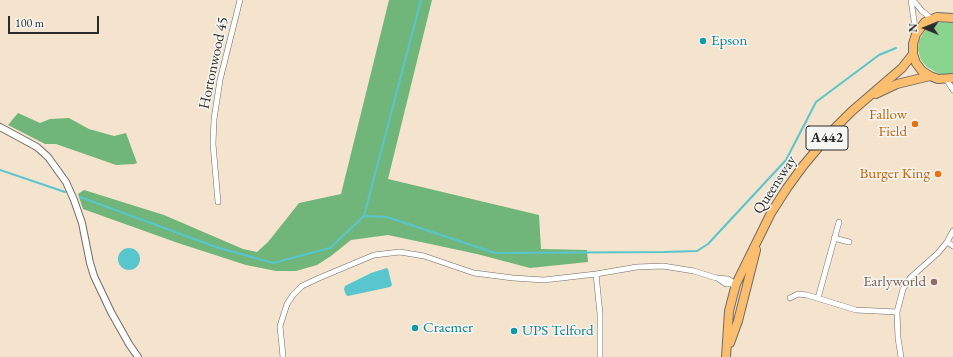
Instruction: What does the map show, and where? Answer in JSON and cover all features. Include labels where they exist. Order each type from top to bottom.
[{"type":"main road","points":[[913,54],[913,44],[916,34],[925,22],[953,10]]},
{"type":"main road","points":[[935,18],[953,18]]},
{"type":"main road","name":"A442","points":[[913,54],[916,63],[922,71],[938,79],[950,79]]},
{"type":"main road","name":"Queensway","points":[[726,355],[729,311],[736,284],[771,213],[803,166],[833,130],[902,68],[913,54]]},
{"type":"main road","name":"Queensway","points":[[868,98],[897,84],[930,76]]},
{"type":"main road","name":"Queensway","points":[[726,355],[738,321],[758,239]]},
{"type":"main road","points":[[736,284],[746,287]]},
{"type":"street","name":"Hortonwood 45","points":[[218,202],[213,144],[214,119],[220,80],[240,0]]},
{"type":"street","points":[[912,0],[922,11],[935,18]]},
{"type":"street","points":[[912,0],[916,34]]},
{"type":"street","points":[[950,79],[953,90]]},
{"type":"street","points":[[0,127],[37,147],[48,157],[66,182],[82,223],[94,276],[111,312],[138,357]]},
{"type":"street","points":[[818,298],[838,222]]},
{"type":"street","points":[[901,357],[898,338],[897,312],[904,289],[910,278],[938,253],[947,242],[953,231]]},
{"type":"street","points":[[834,238],[849,242]]},
{"type":"street","points":[[947,242],[953,246]]},
{"type":"street","points":[[283,357],[280,326],[286,304],[293,295],[302,286],[374,255],[400,252],[424,256],[474,273],[544,280],[596,274],[637,267],[663,266],[694,271],[716,278],[726,284],[736,284]]},
{"type":"street","points":[[596,274],[600,314],[600,357]]},
{"type":"street","points":[[790,298],[798,294],[818,298],[856,310],[897,312]]},
{"type":"green space","points":[[389,0],[432,0],[388,179],[539,215],[541,249],[587,250],[588,262],[530,268],[477,254],[388,235],[351,240],[317,265],[296,271],[276,271],[246,265],[178,243],[83,209],[78,194],[84,190],[164,215],[243,249],[257,252],[268,242],[299,203],[341,194]]},
{"type":"green space","points":[[941,22],[953,23],[953,73],[949,74],[939,74],[927,67],[921,60],[918,50],[919,41],[924,32],[931,25]]},
{"type":"green space","points":[[18,113],[40,123],[50,119],[69,118],[89,129],[114,136],[126,133],[137,163],[116,165],[56,144],[45,144],[8,125]]},
{"type":"water","points":[[129,248],[137,251],[140,259],[137,267],[129,270],[121,267],[118,259],[121,251]]},
{"type":"water","points":[[387,268],[392,285],[390,287],[348,296],[346,295],[344,289],[345,286],[371,273]]},
{"type":"waterway","points":[[80,197],[216,247],[273,263],[330,248],[364,216],[421,0]]},
{"type":"waterway","points":[[364,216],[387,217],[495,253],[697,251],[708,244],[786,160],[816,102],[879,55],[896,48]]},
{"type":"waterway","points":[[0,170],[65,192]]},
{"type":"place","name":"Epson","points":[[703,41]]},
{"type":"place","name":"Fallow Field","points":[[915,124]]},
{"type":"place","name":"Burger King","points":[[938,174]]},
{"type":"place","name":"Earlyworld","points":[[934,282]]},
{"type":"place","name":"Craemer","points":[[415,328]]},
{"type":"place","name":"UPS Telford","points":[[514,331]]}]
